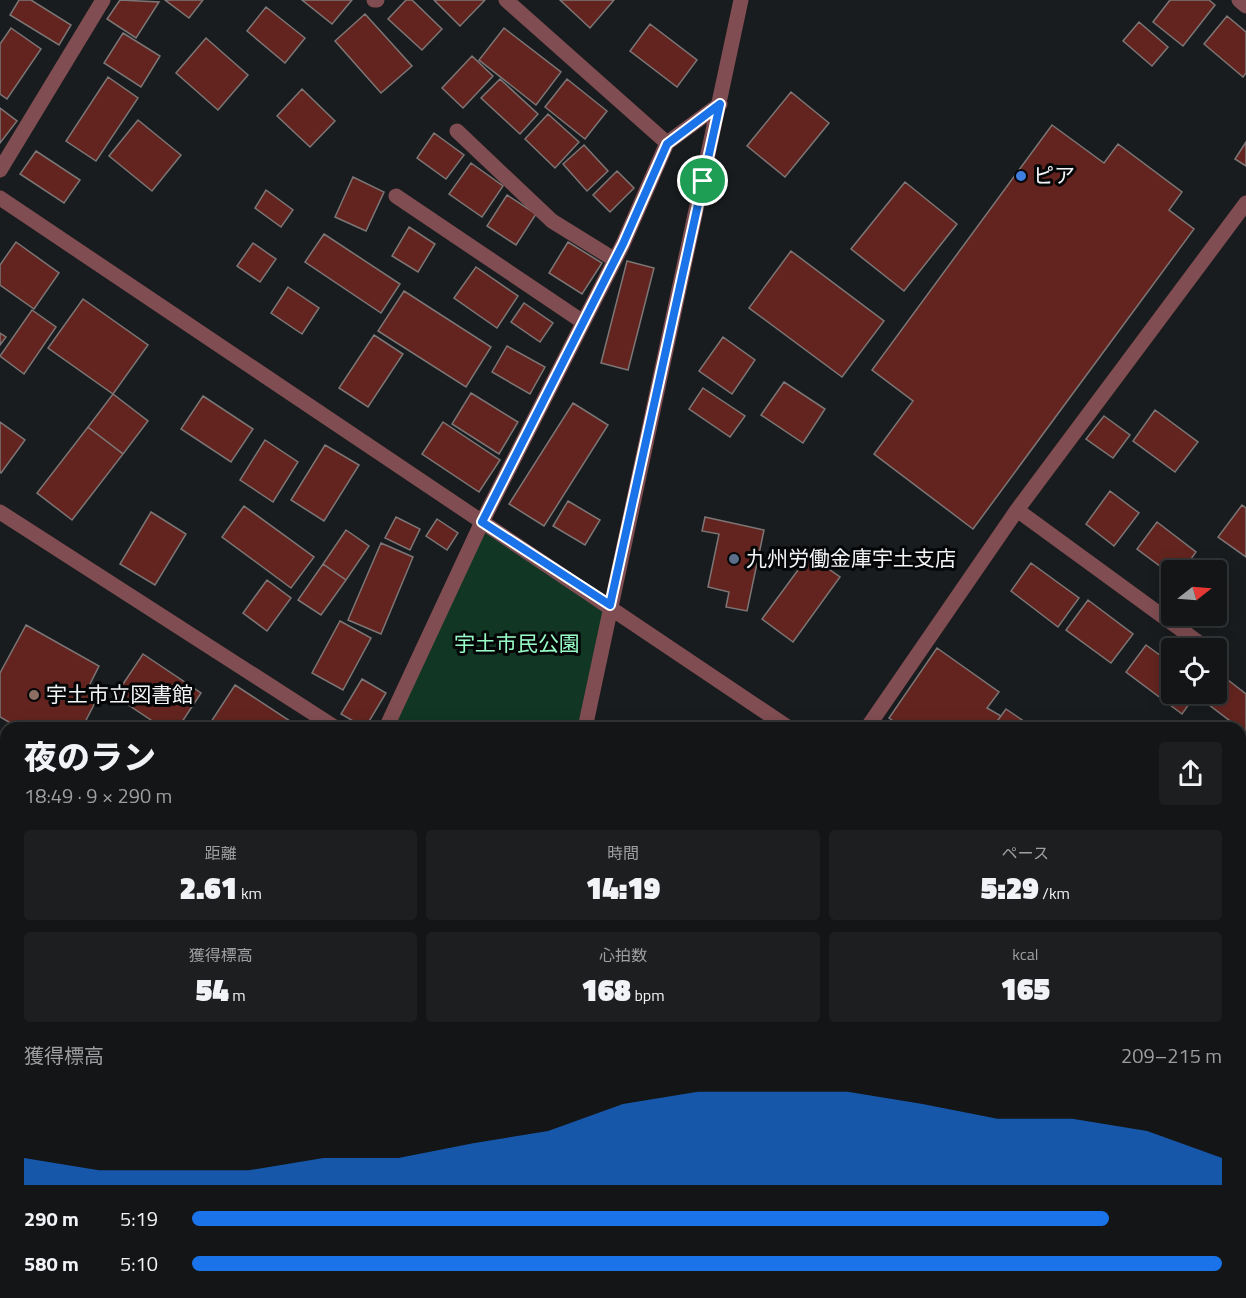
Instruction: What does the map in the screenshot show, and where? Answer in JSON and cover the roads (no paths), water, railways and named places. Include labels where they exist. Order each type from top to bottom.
[{"type":"street","points":[[0,170],[102,0]]},
{"type":"street","points":[[506,0],[667,144]]},
{"type":"street","points":[[586,722],[741,0]]},
{"type":"street","points":[[1239,0],[1246,6]]},
{"type":"street","points":[[389,722],[482,522],[615,260],[667,144],[720,104]]},
{"type":"street","points":[[457,130],[552,221],[615,260]]},
{"type":"street","points":[[396,196],[583,322]]},
{"type":"street","points":[[0,198],[482,522],[610,605],[780,722]]},
{"type":"street","points":[[871,722],[1017,510],[1246,203]]},
{"type":"street","points":[[1017,510],[1193,638]]},
{"type":"street","points":[[0,512],[327,722]]},
{"type":"place","name":"ピア","points":[[1021,176]]},
{"type":"place","name":"九州労働金庫宇土支店","points":[[734,559]]},
{"type":"place","name":"宇土市立図書館","points":[[34,695]]},
{"type":"park label","name":"宇土市民公園","points":[[517,644]]}]
